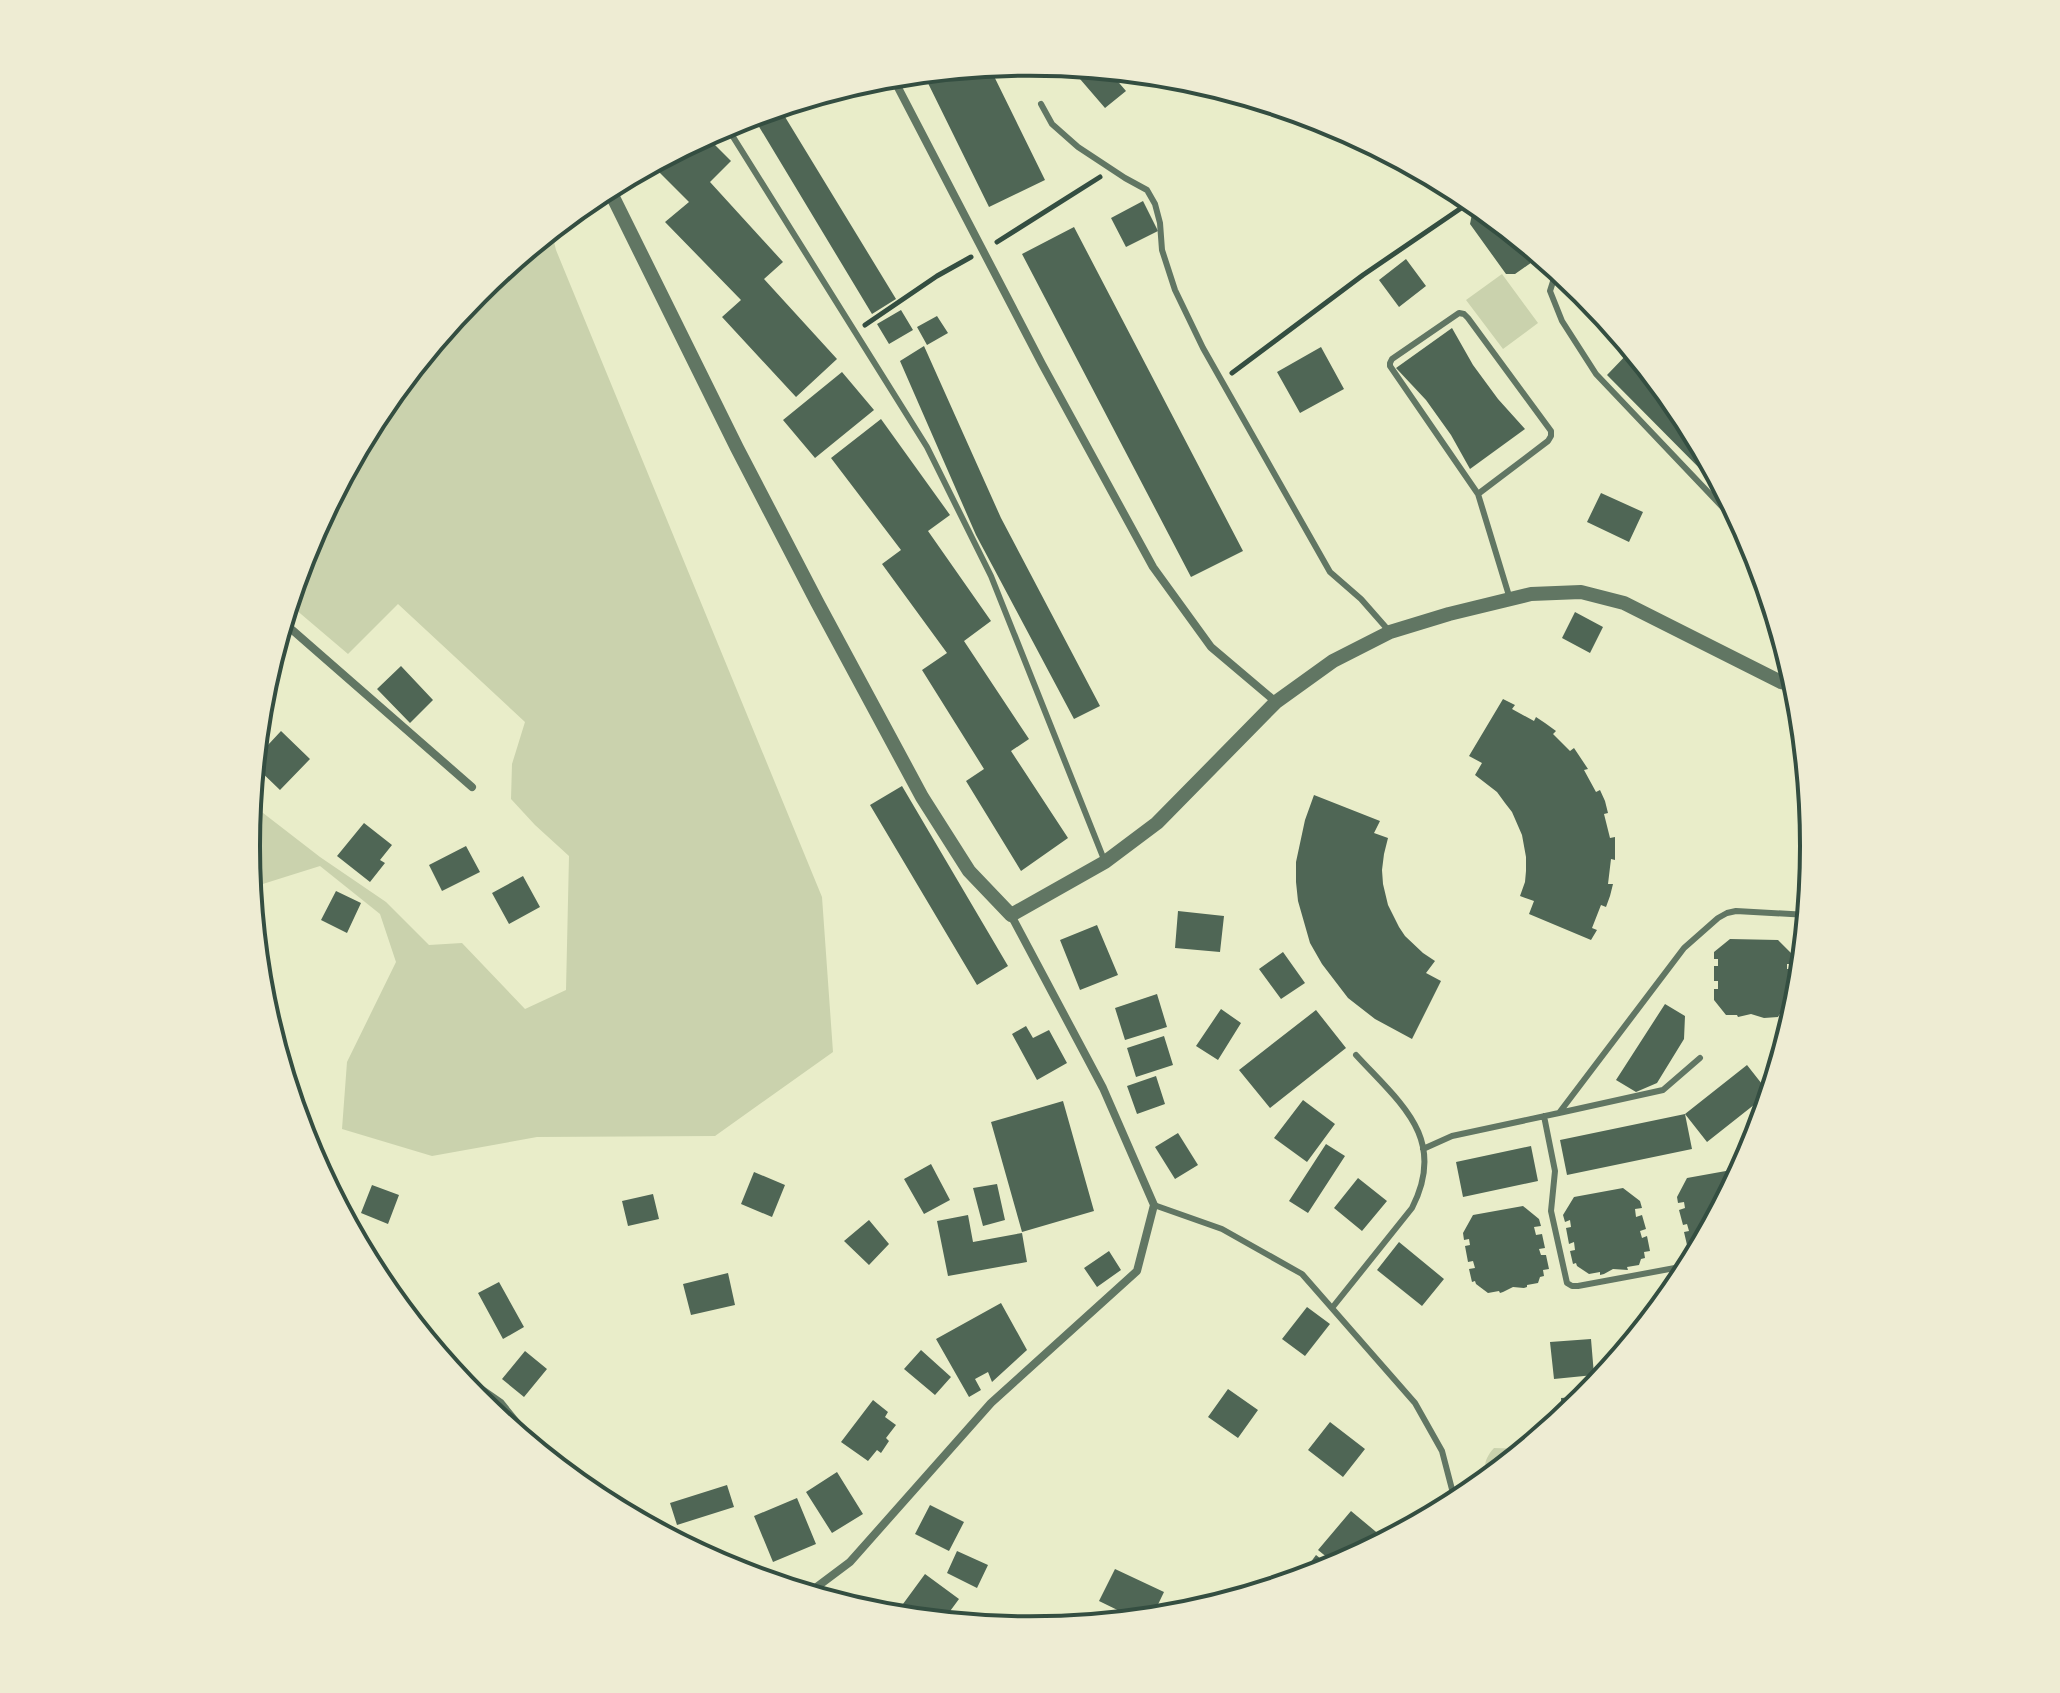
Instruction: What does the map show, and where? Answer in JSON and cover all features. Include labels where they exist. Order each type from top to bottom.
[{"type":"street","points":[[898,88],[982,251],[1153,567],[1211,647],[1276,702]]},
{"type":"street","points":[[614,199],[802,574],[922,797],[969,871],[1011,915],[1103,1088],[1154,1205],[1137,1271],[991,1403],[850,1562],[817,1587]]},
{"type":"street","points":[[1011,915],[1105,862],[1157,823],[1276,702],[1333,661],[1390,632],[1531,594],[1581,592],[1624,603],[1783,682]]},
{"type":"street","points":[[291,629],[472,787]]},
{"type":"lane","points":[[1041,104],[1052,124],[1078,147],[1147,190],[1155,204],[1162,250],[1175,290],[1203,348],[1330,572],[1361,599],[1390,632]]},
{"type":"lane","points":[[733,136],[927,447],[991,576],[1105,862]]},
{"type":"lane","points":[[1553,281],[1550,291],[1562,321],[1596,374],[1720,505]]},
{"type":"lane","points":[[1478,494],[1551,436],[1548,425],[1468,318],[1459,313],[1390,363],[1392,371],[1478,494],[1510,599]]},
{"type":"lane","points":[[1559,1113],[1684,948],[1718,918],[1736,911],[1797,914]]},
{"type":"lane","points":[[1332,1308],[1412,1208],[1422,1189],[1425,1171],[1420,1131],[1408,1112],[1356,1055]]},
{"type":"lane","points":[[1423,1149],[1452,1136],[1663,1090],[1700,1058]]},
{"type":"lane","points":[[1544,1116],[1555,1171],[1551,1211],[1567,1283],[1578,1286],[1675,1268]]},
{"type":"lane","points":[[1154,1205],[1222,1229],[1302,1274],[1415,1403],[1442,1451],[1452,1491]]},
{"type":"lane","points":[[485,1391],[501,1402],[515,1420]]},
{"type":"path","points":[[855,332],[937,276],[1112,170]]},
{"type":"path","points":[[1221,380],[1363,275],[1461,208]]},
{"type":"green space","points":[[554,241],[822,897],[833,1052],[715,1136],[537,1137],[432,1156],[342,1129],[347,1062],[396,962],[380,914],[320,866],[261,885],[261,811],[386,902],[429,945],[462,943],[525,1009],[566,990],[569,856],[511,799],[512,764],[525,722],[398,604],[348,654],[297,610],[339,506],[389,418],[419,377],[485,302]]},
{"type":"green space","points":[[1502,274],[1538,323],[1503,349],[1466,300]]},
{"type":"green space","points":[[1494,1448],[1511,1449],[1486,1467],[1488,1455]]},
{"type":"building","points":[[995,77],[1045,180],[989,207],[928,83]]},
{"type":"building","points":[[1080,79],[1118,82],[1126,91],[1105,108]]},
{"type":"building","points":[[785,116],[896,299],[872,314],[759,126]]},
{"type":"building","points":[[714,144],[731,161],[710,182],[783,262],[764,279],[837,359],[796,397],[722,317],[741,300],[665,222],[689,202],[659,172]]},
{"type":"building","points":[[1143,201],[1158,231],[1126,247],[1111,218]]},
{"type":"building","points":[[1472,216],[1532,262],[1515,274],[1506,274],[1470,224]]},
{"type":"building","points":[[1074,227],[1243,551],[1191,577],[1022,254]]},
{"type":"building","points":[[1406,259],[1426,286],[1399,307],[1379,280]]},
{"type":"building","points":[[901,310],[913,330],[889,344],[877,324]]},
{"type":"building","points":[[937,316],[948,333],[927,345],[917,327]]},
{"type":"building","points":[[1452,328],[1473,365],[1525,429],[1470,469],[1426,400],[1396,368]]},
{"type":"building","points":[[924,346],[1001,518],[1100,706],[1074,719],[976,535],[900,361]]},
{"type":"building","points":[[1321,347],[1344,389],[1300,413],[1277,372]]},
{"type":"building","points":[[1624,357],[1671,418],[1702,471],[1607,375]]},
{"type":"building","points":[[842,372],[874,410],[815,458],[783,420]]},
{"type":"building","points":[[881,419],[950,515],[928,531],[991,621],[964,641],[1029,739],[1011,751],[1068,838],[1021,871],[966,781],[984,769],[922,670],[947,653],[882,564],[901,550],[831,458]]},
{"type":"building","points":[[1601,493],[1643,512],[1629,542],[1587,522]]},
{"type":"building","points":[[1575,612],[1603,627],[1590,653],[1562,638]]},
{"type":"building","points":[[401,666],[433,700],[410,723],[377,689]]},
{"type":"building","points":[[1503,699],[1515,705],[1512,709],[1534,721],[1536,717],[1556,731],[1553,734],[1570,751],[1574,748],[1588,769],[1584,770],[1596,792],[1600,790],[1605,801],[1608,813],[1604,814],[1610,838],[1615,837],[1615,860],[1611,859],[1608,884],[1613,884],[1606,907],[1601,905],[1592,928],[1597,930],[1591,940],[1529,914],[1534,901],[1520,896],[1526,871],[1522,835],[1512,812],[1497,792],[1475,775],[1482,763],[1469,756]]},
{"type":"building","points":[[281,731],[310,759],[280,790],[263,774],[266,747]]},
{"type":"building","points":[[902,786],[1008,966],[977,985],[870,805]]},
{"type":"building","points":[[1314,795],[1380,821],[1374,833],[1388,838],[1382,870],[1388,905],[1405,936],[1435,961],[1426,973],[1441,981],[1412,1039],[1375,1019],[1348,998],[1310,943],[1298,901],[1296,862]]},
{"type":"building","points":[[364,823],[392,845],[380,860],[385,863],[370,882],[337,856]]},
{"type":"building","points":[[466,846],[480,872],[442,891],[429,865]]},
{"type":"building","points":[[523,876],[540,907],[509,924],[492,893]]},
{"type":"building","points":[[336,891],[361,903],[347,933],[321,920]]},
{"type":"building","points":[[1178,911],[1224,916],[1220,952],[1175,948]]},
{"type":"building","points":[[1097,925],[1118,975],[1080,990],[1060,940]]},
{"type":"building","points":[[1730,939],[1778,940],[1791,953],[1791,964],[1787,964],[1787,969],[1790,969],[1786,997],[1778,1017],[1726,1015],[1714,1000],[1718,981],[1714,981],[1714,966],[1718,966],[1718,959],[1714,959],[1714,952]]},
{"type":"building","points":[[1283,952],[1305,983],[1281,999],[1259,969]]},
{"type":"building","points":[[1157,994],[1167,1027],[1125,1040],[1115,1008]]},
{"type":"building","points":[[1665,1004],[1685,1016],[1684,1039],[1657,1083],[1636,1092],[1616,1080]]},
{"type":"building","points":[[1221,1009],[1241,1023],[1218,1060],[1196,1046]]},
{"type":"building","points":[[1316,1010],[1346,1048],[1270,1108],[1239,1070]]},
{"type":"building","points":[[1026,1026],[1033,1038],[1049,1030],[1067,1063],[1037,1080],[1012,1034]]},
{"type":"building","points":[[1164,1036],[1173,1065],[1136,1077],[1127,1048]]},
{"type":"building","points":[[1747,1065],[1763,1085],[1757,1103],[1707,1142],[1685,1114]]},
{"type":"building","points":[[1156,1076],[1165,1104],[1137,1114],[1127,1086]]},
{"type":"building","points":[[1303,1100],[1335,1124],[1307,1162],[1274,1138]]},
{"type":"building","points":[[1063,1101],[1094,1211],[1022,1232],[991,1122]]},
{"type":"building","points":[[1685,1114],[1692,1149],[1567,1175],[1560,1140]]},
{"type":"building","points":[[1178,1133],[1198,1165],[1175,1179],[1155,1147]]},
{"type":"building","points":[[1326,1144],[1345,1156],[1308,1213],[1289,1201]]},
{"type":"building","points":[[1531,1146],[1538,1181],[1463,1197],[1456,1162]]},
{"type":"building","points":[[931,1164],[950,1200],[924,1214],[904,1179]]},
{"type":"building","points":[[1729,1171],[1689,1245],[1684,1232],[1689,1231],[1687,1224],[1683,1225],[1679,1210],[1685,1208],[1684,1202],[1678,1203],[1677,1197],[1687,1178]]},
{"type":"building","points":[[754,1172],[785,1185],[772,1217],[741,1204]]},
{"type":"building","points":[[1358,1178],[1387,1201],[1362,1231],[1334,1208]]},
{"type":"building","points":[[997,1184],[1005,1220],[983,1226],[973,1188]]},
{"type":"building","points":[[372,1185],[399,1195],[388,1224],[361,1213]]},
{"type":"building","points":[[1623,1188],[1640,1201],[1642,1208],[1635,1209],[1636,1217],[1642,1215],[1646,1229],[1640,1231],[1642,1238],[1647,1236],[1650,1251],[1644,1252],[1645,1258],[1639,1265],[1627,1267],[1628,1270],[1613,1269],[1600,1275],[1600,1272],[1589,1274],[1576,1263],[1573,1264],[1570,1251],[1575,1250],[1574,1242],[1569,1244],[1566,1228],[1571,1227],[1570,1220],[1565,1222],[1563,1215],[1574,1197]]},
{"type":"building","points":[[653,1194],[659,1219],[628,1226],[622,1201]]},
{"type":"building","points":[[1523,1206],[1539,1219],[1541,1226],[1534,1227],[1536,1235],[1542,1234],[1545,1248],[1539,1249],[1541,1255],[1546,1255],[1549,1269],[1543,1270],[1544,1276],[1538,1283],[1488,1293],[1475,1281],[1472,1282],[1469,1269],[1475,1268],[1473,1261],[1468,1262],[1465,1246],[1470,1245],[1469,1239],[1464,1240],[1463,1233],[1473,1215]]},
{"type":"building","points":[[968,1215],[973,1242],[1022,1233],[1027,1262],[948,1276],[937,1221]]},
{"type":"building","points":[[869,1220],[889,1244],[869,1265],[844,1241]]},
{"type":"building","points":[[1399,1242],[1444,1279],[1422,1306],[1377,1270]]},
{"type":"building","points":[[1109,1251],[1121,1270],[1097,1287],[1084,1268]]},
{"type":"building","points":[[728,1273],[735,1305],[691,1315],[683,1284]]},
{"type":"building","points":[[499,1282],[524,1327],[503,1339],[478,1293]]},
{"type":"building","points":[[1001,1303],[1027,1350],[992,1382],[988,1372],[975,1379],[981,1390],[969,1397],[936,1339]]},
{"type":"building","points":[[1307,1307],[1330,1324],[1305,1356],[1282,1339]]},
{"type":"building","points":[[1591,1339],[1594,1371],[1590,1375],[1554,1379],[1550,1342]]},
{"type":"building","points":[[921,1350],[951,1377],[935,1395],[904,1369]]},
{"type":"building","points":[[525,1351],[547,1369],[524,1397],[502,1379]]},
{"type":"building","points":[[1228,1389],[1258,1410],[1238,1438],[1208,1417]]},
{"type":"building","points":[[873,1400],[888,1412],[885,1417],[896,1425],[886,1438],[889,1441],[881,1453],[877,1450],[868,1461],[841,1442]]},
{"type":"building","points":[[1330,1422],[1365,1449],[1343,1477],[1308,1450]]},
{"type":"building","points":[[837,1472],[863,1514],[832,1533],[806,1492]]},
{"type":"building","points":[[727,1485],[734,1507],[677,1525],[670,1503]]},
{"type":"building","points":[[797,1498],[816,1544],[773,1562],[754,1516]]},
{"type":"building","points":[[930,1505],[964,1522],[949,1551],[915,1534]]},
{"type":"building","points":[[1351,1511],[1378,1534],[1327,1557],[1318,1550]]},
{"type":"building","points":[[957,1551],[988,1565],[977,1588],[947,1573]]},
{"type":"building","points":[[1115,1569],[1164,1592],[1157,1606],[1131,1610],[1120,1611],[1099,1601]]},
{"type":"building","points":[[925,1574],[959,1599],[949,1612],[903,1604]]}]
